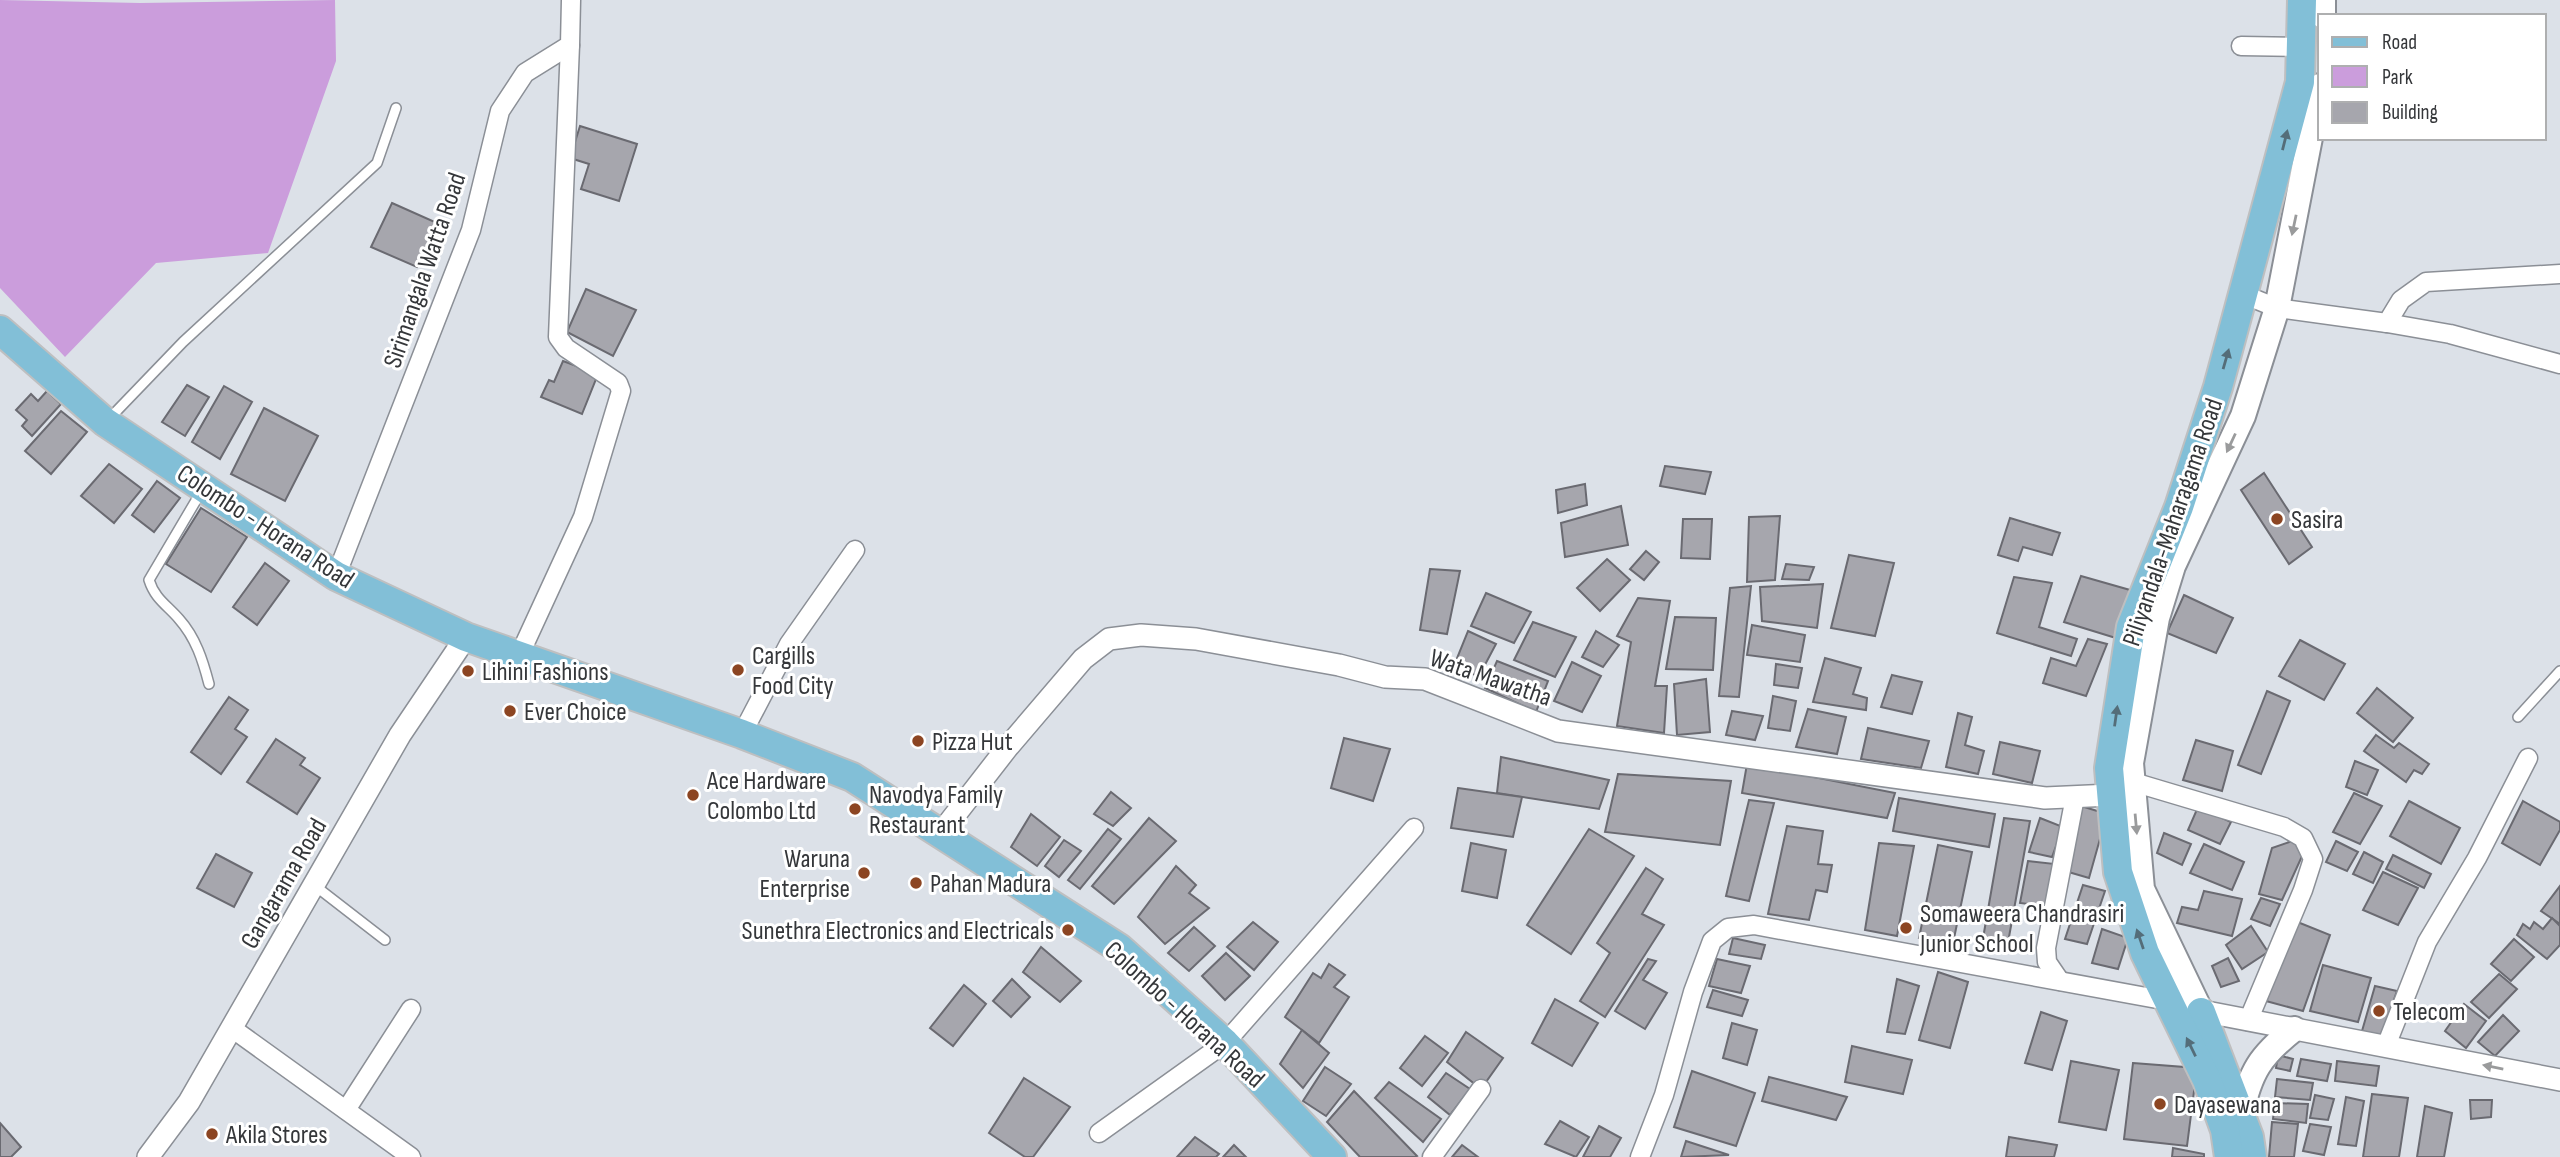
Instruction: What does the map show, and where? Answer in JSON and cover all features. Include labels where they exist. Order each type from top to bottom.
[{"type":"main road","name":"Piliyandala-Maharagama Road","points":[[2252,1157],[2241,1114],[2201,1012],[2142,889],[2122,789],[2109,768],[2132,627],[2179,507],[2245,295],[2300,82],[2302,0]]},
{"type":"main road","name":"Piliyandala-Maharagama Road","points":[[2229,1157],[2225,1130],[2207,1080],[2145,953],[2118,872],[2122,789],[2131,763],[2161,605],[2179,553],[2243,416],[2277,307],[2318,96]]},
{"type":"main road","name":"Colombo - Horana Road","points":[[0,330],[106,422],[336,576],[466,637],[742,734],[852,777],[1119,948],[1225,1043],[1332,1157]]},
{"type":"main road","points":[[2241,1114],[2254,1070],[2266,1051],[2294,1029]]},
{"type":"street","points":[[519,656],[583,517],[621,391],[618,383],[566,348],[558,337],[571,0]]},
{"type":"street","name":"Sirimangala Watta Road","points":[[336,576],[471,230],[500,111],[525,73],[570,45]]},
{"type":"street","points":[[2241,46],[2301,47]]},
{"type":"street","points":[[2387,323],[2400,300],[2426,282],[2560,274]]},
{"type":"street","points":[[2245,295],[2277,307],[2450,334],[2560,363]]},
{"type":"street","points":[[742,734],[789,644],[855,550]]},
{"type":"street","name":"Wata Mawatha","points":[[941,833],[1007,748],[1083,659],[1109,639],[1141,635],[1196,639],[1339,665],[1385,677],[1425,680],[1558,731],[2045,798],[2075,797],[2122,789]]},
{"type":"street","name":"Gangarama Road","points":[[148,1157],[189,1102],[400,735],[466,637]]},
{"type":"street","points":[[2386,1046],[2427,942],[2477,858],[2528,758]]},
{"type":"street","points":[[2122,789],[2284,827],[2303,838],[2313,859],[2303,891],[2248,1021]]},
{"type":"street","points":[[2060,981],[2047,962],[2046,948],[2075,797]]},
{"type":"street","points":[[1099,1133],[1225,1043],[1415,828]]},
{"type":"street","points":[[1640,1157],[1664,1095],[1712,941],[1728,928],[1754,925],[2168,1001],[2201,1012],[2560,1080]]},
{"type":"street","points":[[346,1110],[411,1009]]},
{"type":"street","points":[[233,1029],[411,1157]]},
{"type":"street","points":[[1432,1157],[1481,1088]]},
{"type":"lane","points":[[106,422],[183,342],[376,163],[396,108]]},
{"type":"lane","points":[[204,488],[149,580],[154,595],[180,621],[200,651],[209,684]]},
{"type":"lane","points":[[2518,717],[2560,671]]},
{"type":"lane","points":[[314,885],[386,940]]},
{"type":"green space","points":[[0,0],[140,3],[335,0],[336,61],[268,253],[156,263],[65,357],[0,288]]},
{"type":"building","points":[[580,126],[637,144],[619,201],[581,189],[589,164],[570,158]]},
{"type":"building","points":[[392,203],[437,223],[417,267],[371,247]]},
{"type":"building","points":[[586,289],[636,310],[613,356],[567,332]]},
{"type":"building","points":[[563,361],[598,374],[582,414],[541,397],[549,380],[554,382]]},
{"type":"building","points":[[187,385],[209,397],[185,436],[162,422]]},
{"type":"building","points":[[224,386],[252,402],[220,459],[192,442]]},
{"type":"building","points":[[47,391],[61,404],[32,436],[22,426],[27,420],[16,410],[31,394],[38,401]]},
{"type":"building","points":[[264,408],[318,436],[285,501],[231,474]]},
{"type":"building","points":[[61,411],[87,432],[51,474],[25,451]]},
{"type":"building","points":[[109,464],[142,489],[114,523],[81,496]]},
{"type":"building","points":[[1665,466],[1711,472],[1705,494],[1660,486]]},
{"type":"building","name":"Sasira","points":[[2264,473],[2312,547],[2289,564],[2241,490]]},
{"type":"building","points":[[157,481],[180,498],[154,532],[132,515]]},
{"type":"building","points":[[1585,484],[1587,505],[1558,513],[1556,490]]},
{"type":"building","points":[[1621,506],[1628,545],[1565,557],[1561,523]]},
{"type":"building","points":[[201,508],[247,537],[211,592],[166,564]]},
{"type":"building","points":[[1780,516],[1775,580],[1747,582],[1749,517]]},
{"type":"building","points":[[2010,518],[2060,533],[2052,555],[2023,547],[2018,561],[1998,555]]},
{"type":"building","points":[[1683,519],[1712,519],[1710,559],[1681,558]]},
{"type":"building","points":[[1646,551],[1659,562],[1644,580],[1630,569]]},
{"type":"building","points":[[1849,555],[1894,563],[1875,636],[1831,628]]},
{"type":"building","points":[[1607,559],[1630,580],[1600,611],[1577,588]]},
{"type":"building","points":[[265,563],[289,581],[257,625],[233,607]]},
{"type":"building","points":[[1786,564],[1814,567],[1809,580],[1782,579]]},
{"type":"building","points":[[1430,569],[1460,571],[1447,634],[1420,630]]},
{"type":"building","points":[[2081,576],[2137,592],[2119,639],[2064,622]]},
{"type":"building","points":[[2014,577],[2052,583],[2039,627],[2077,639],[2071,656],[1997,633]]},
{"type":"building","points":[[1823,584],[1817,628],[1762,621],[1760,587]]},
{"type":"building","points":[[1751,586],[1739,697],[1719,696],[1730,588]]},
{"type":"building","points":[[1486,593],[1531,612],[1514,643],[1471,626]]},
{"type":"building","points":[[2184,595],[2233,618],[2216,653],[2167,633]]},
{"type":"building","points":[[1638,598],[1670,601],[1655,686],[1667,686],[1664,733],[1617,726],[1631,642],[1617,636]]},
{"type":"building","points":[[1675,617],[1716,618],[1713,670],[1666,669]]},
{"type":"building","points":[[1533,622],[1576,637],[1555,677],[1514,660]]},
{"type":"building","points":[[1752,625],[1805,635],[1800,662],[1747,655]]},
{"type":"building","points":[[1468,631],[1496,644],[1479,676],[1453,668]]},
{"type":"building","points":[[1596,631],[1619,645],[1603,667],[1582,657]]},
{"type":"building","points":[[2088,639],[2107,644],[2086,696],[2043,683],[2051,658],[2076,666]]},
{"type":"building","points":[[2300,640],[2345,664],[2324,700],[2279,676]]},
{"type":"building","points":[[1825,658],[1861,668],[1853,694],[1867,698],[1866,710],[1813,702]]},
{"type":"building","points":[[1497,661],[1548,681],[1536,712],[1485,688]]},
{"type":"building","points":[[1572,662],[1601,676],[1582,712],[1554,701]]},
{"type":"building","points":[[1776,664],[1802,668],[1798,688],[1774,685]]},
{"type":"building","points":[[1892,675],[1922,682],[1912,714],[1881,707]]},
{"type":"building","points":[[1706,679],[1710,732],[1677,735],[1674,684]]},
{"type":"building","points":[[2377,688],[2413,718],[2393,742],[2357,713]]},
{"type":"building","points":[[2267,691],[2290,701],[2261,774],[2238,765]]},
{"type":"building","points":[[1773,696],[1796,701],[1790,731],[1768,728]]},
{"type":"building","points":[[229,697],[248,710],[235,729],[247,737],[221,774],[191,752]]},
{"type":"building","points":[[1808,709],[1846,717],[1837,754],[1796,747]]},
{"type":"building","points":[[1732,711],[1763,716],[1755,740],[1726,735]]},
{"type":"building","points":[[1958,713],[1972,717],[1965,745],[1984,751],[1978,774],[1946,767]]},
{"type":"building","points":[[1868,728],[1929,741],[1921,768],[1861,759]]},
{"type":"building","points":[[2376,735],[2394,748],[2399,743],[2429,764],[2422,774],[2414,770],[2406,782],[2364,751]]},
{"type":"building","points":[[1344,738],[1390,749],[1373,801],[1331,788]]},
{"type":"building","points":[[276,739],[305,758],[300,765],[320,778],[297,814],[247,782]]},
{"type":"building","points":[[2196,740],[2233,751],[2222,791],[2183,780]]},
{"type":"building","points":[[2000,742],[2040,751],[2032,783],[1993,774]]},
{"type":"building","points":[[1501,757],[1609,780],[1599,809],[1497,793]]},
{"type":"building","points":[[2355,761],[2378,770],[2367,795],[2346,787]]},
{"type":"building","points":[[1747,764],[1895,793],[1887,818],[1742,793]]},
{"type":"building","points":[[1618,774],[1731,781],[1720,845],[1605,832]]},
{"type":"building","points":[[1458,788],[1522,797],[1513,837],[1451,828]]},
{"type":"building","points":[[1111,792],[1131,808],[1113,826],[1094,814]]},
{"type":"building","points":[[2354,793],[2382,806],[2360,844],[2333,832]]},
{"type":"building","points":[[1899,798],[1995,814],[1989,847],[1893,831]]},
{"type":"building","points":[[1749,800],[1774,803],[1749,901],[1726,896]]},
{"type":"building","points":[[2409,801],[2460,828],[2441,864],[2390,836]]},
{"type":"building","points":[[2523,801],[2560,822],[2560,830],[2540,865],[2502,843]]},
{"type":"building","points":[[2081,806],[2107,814],[2089,878],[2065,871]]},
{"type":"building","points":[[2198,807],[2231,822],[2220,844],[2188,830]]},
{"type":"building","points":[[1031,814],[1060,837],[1037,866],[1011,847]]},
{"type":"building","points":[[1149,818],[1176,841],[1114,904],[1092,886]]},
{"type":"building","points":[[2004,818],[2030,821],[2007,948],[1982,944]]},
{"type":"building","points":[[2040,818],[2063,827],[2052,857],[2029,852]]},
{"type":"building","points":[[1787,826],[1823,831],[1818,864],[1832,865],[1827,892],[1816,890],[1809,920],[1768,914]]},
{"type":"building","points":[[1108,829],[1121,839],[1080,889],[1068,880]]},
{"type":"building","points":[[1589,829],[1634,856],[1571,954],[1527,925]]},
{"type":"building","points":[[2164,833],[2191,844],[2182,865],[2157,853]]},
{"type":"building","points":[[1064,840],[1081,851],[1059,877],[1045,866]]},
{"type":"building","points":[[2295,840],[2303,854],[2282,900],[2259,894],[2272,848]]},
{"type":"building","points":[[2336,841],[2358,852],[2347,871],[2326,862]]},
{"type":"building","points":[[1471,843],[1506,850],[1497,898],[1462,891]]},
{"type":"building","points":[[1879,843],[1914,846],[1897,936],[1865,930]]},
{"type":"building","points":[[2204,844],[2244,862],[2232,890],[2190,873]]},
{"type":"building","points":[[1938,845],[1972,852],[1953,943],[1919,938]]},
{"type":"building","points":[[2364,852],[2383,862],[2373,883],[2353,874]]},
{"type":"building","points":[[216,854],[252,873],[234,907],[197,888]]},
{"type":"building","points":[[2393,855],[2431,874],[2424,888],[2386,869]]},
{"type":"building","points":[[2028,861],[2055,864],[2045,906],[2020,903]]},
{"type":"building","points":[[1176,866],[1196,885],[1189,893],[1209,908],[1165,944],[1138,917]]},
{"type":"building","points":[[1646,868],[1663,879],[1642,914],[1664,925],[1605,1017],[1580,1001],[1610,953],[1597,943]]},
{"type":"building","points":[[2383,872],[2418,888],[2398,925],[2363,910]]},
{"type":"building","points":[[2083,885],[2105,891],[2087,944],[2065,939]]},
{"type":"building","points":[[2560,886],[2560,924],[2541,911]]},
{"type":"building","points":[[2204,891],[2242,899],[2232,936],[2177,923],[2182,907],[2198,910]]},
{"type":"building","points":[[2261,898],[2280,904],[2270,926],[2251,919]]},
{"type":"building","points":[[2552,918],[2560,926],[2560,945],[2547,959],[2517,935],[2523,924],[2530,929],[2534,922],[2543,929]]},
{"type":"building","points":[[2295,921],[2330,935],[2303,1011],[2266,1001]]},
{"type":"building","points":[[1253,922],[1278,942],[1254,970],[1227,947]]},
{"type":"building","points":[[2251,926],[2268,952],[2242,969],[2226,945]]},
{"type":"building","points":[[1194,927],[1215,946],[1189,971],[1168,953]]},
{"type":"building","points":[[2102,929],[2128,938],[2118,969],[2092,963]]},
{"type":"building","points":[[1733,938],[1765,945],[1761,959],[1729,954]]},
{"type":"building","points":[[2514,939],[2534,957],[2511,981],[2491,964]]},
{"type":"building","points":[[1041,947],[1081,981],[1060,1002],[1023,972]]},
{"type":"building","points":[[1226,953],[1250,976],[1225,1000],[1202,976]]},
{"type":"building","points":[[2228,958],[2239,981],[2221,987],[2212,966]]},
{"type":"building","points":[[1648,959],[1656,961],[1643,980],[1667,993],[1645,1029],[1615,1011]]},
{"type":"building","points":[[1717,959],[1750,966],[1741,993],[1709,986]]},
{"type":"building","points":[[1329,964],[1345,975],[1334,987],[1349,997],[1319,1043],[1285,1017],[1313,973],[1321,978]]},
{"type":"building","points":[[2323,965],[2371,978],[2358,1022],[2310,1011]]},
{"type":"building","points":[[1938,972],[1968,982],[1950,1048],[1919,1040]]},
{"type":"building","points":[[2499,974],[2517,989],[2489,1018],[2471,1002]]},
{"type":"building","points":[[1012,979],[1030,997],[1011,1017],[993,1001]]},
{"type":"building","points":[[1897,979],[1919,986],[1905,1034],[1887,1032]]},
{"type":"building","points":[[964,985],[986,1004],[953,1046],[930,1028]]},
{"type":"building","name":"Telecom","points":[[2375,986],[2397,991],[2381,1037],[2362,1031]]},
{"type":"building","points":[[1713,990],[1748,1000],[1742,1016],[1707,1007]]},
{"type":"building","points":[[1555,999],[1598,1023],[1572,1066],[1532,1043]]},
{"type":"building","points":[[2464,1004],[2486,1021],[2466,1048],[2445,1031]]},
{"type":"building","points":[[2041,1012],[2067,1021],[2052,1070],[2025,1063]]},
{"type":"building","points":[[2503,1015],[2519,1031],[2495,1056],[2478,1042]]},
{"type":"building","points":[[1732,1023],[1757,1030],[1747,1065],[1723,1058]]},
{"type":"building","points":[[1302,1030],[1329,1053],[1303,1088],[1280,1064]]},
{"type":"building","points":[[1466,1032],[1503,1058],[1481,1089],[1447,1062]]},
{"type":"building","points":[[1425,1036],[1448,1053],[1422,1086],[1400,1068]]},
{"type":"building","points":[[1852,1046],[1912,1060],[1903,1094],[1845,1082]]},
{"type":"building","points":[[2278,1055],[2293,1059],[2290,1071],[2276,1068]]},
{"type":"building","points":[[2301,1059],[2331,1064],[2327,1081],[2297,1076]]},
{"type":"building","points":[[2071,1061],[2119,1070],[2106,1130],[2059,1122]]},
{"type":"building","points":[[2337,1061],[2379,1066],[2376,1086],[2335,1081]]},
{"type":"building","name":"Dayasewana","points":[[2133,1063],[2197,1068],[2187,1146],[2124,1139]]},
{"type":"building","points":[[1325,1067],[1351,1084],[1326,1116],[1303,1101]]},
{"type":"building","points":[[1692,1071],[1755,1093],[1736,1146],[1674,1127]]},
{"type":"building","points":[[1446,1073],[1470,1089],[1450,1115],[1428,1097]]},
{"type":"building","points":[[1769,1077],[1847,1097],[1836,1120],[1762,1101]]},
{"type":"building","points":[[1024,1078],[1070,1107],[1033,1157],[1025,1157],[989,1133]]},
{"type":"building","points":[[2277,1079],[2313,1083],[2310,1100],[2275,1097]]},
{"type":"building","points":[[1389,1082],[1441,1119],[1423,1142],[1375,1098]]},
{"type":"building","points":[[1354,1091],[1417,1156],[1360,1157],[1327,1122]]},
{"type":"building","points":[[2372,1094],[2408,1098],[2399,1157],[2363,1157]]},
{"type":"building","points":[[2315,1095],[2334,1099],[2328,1120],[2310,1118]]},
{"type":"building","points":[[2346,1097],[2364,1101],[2356,1146],[2338,1144]]},
{"type":"building","points":[[2470,1100],[2492,1100],[2491,1117],[2471,1119]]},
{"type":"building","points":[[2275,1103],[2308,1104],[2306,1123],[2273,1119]]},
{"type":"building","points":[[2425,1106],[2452,1113],[2444,1157],[2417,1157]]},
{"type":"building","points":[[1560,1121],[1589,1137],[1576,1157],[1545,1144]]},
{"type":"building","points":[[2272,1122],[2298,1124],[2294,1157],[2269,1157]]},
{"type":"building","points":[[0,1123],[21,1147],[11,1157],[0,1157]]},
{"type":"building","points":[[2310,1124],[2331,1127],[2324,1155],[2303,1151]]},
{"type":"building","points":[[1599,1126],[1621,1138],[1610,1157],[1583,1157]]},
{"type":"building","points":[[1195,1137],[1219,1154],[1216,1157],[1177,1157]]},
{"type":"building","points":[[2009,1137],[2057,1145],[2054,1157],[2006,1157]]},
{"type":"building","points":[[1686,1141],[1729,1155],[1681,1157]]},
{"type":"building","points":[[1234,1145],[1246,1157],[1223,1157]]},
{"type":"building","points":[[1462,1145],[1478,1157],[1452,1157]]},
{"type":"building","points":[[2173,1148],[2204,1154],[2204,1157],[2172,1157]]},
{"type":"place","name":"Sasira","points":[[2277,519]]},
{"type":"place","name":"Cargills Food City","points":[[738,670]]},
{"type":"place","name":"Lihini Fashions","points":[[468,671]]},
{"type":"place","name":"Ever Choice","points":[[510,711]]},
{"type":"place","name":"Pizza Hut","points":[[918,741]]},
{"type":"place","name":"Ace Hardware Colombo Ltd","points":[[693,795]]},
{"type":"place","name":"Navodya Family Restaurant","points":[[855,809]]},
{"type":"place","name":"Waruna Enterprise","points":[[864,873]]},
{"type":"place","name":"Pahan Madura","points":[[916,883]]},
{"type":"place","name":"Somaweera Chandrasiri Junior School","points":[[1906,928]]},
{"type":"place","name":"Sunethra Electronics and Electricals","points":[[1068,930]]},
{"type":"place","name":"Telecom","points":[[2379,1011]]},
{"type":"place","name":"Dayasewana","points":[[2160,1104]]},
{"type":"place","name":"Akila Stores","points":[[212,1134]]}]
